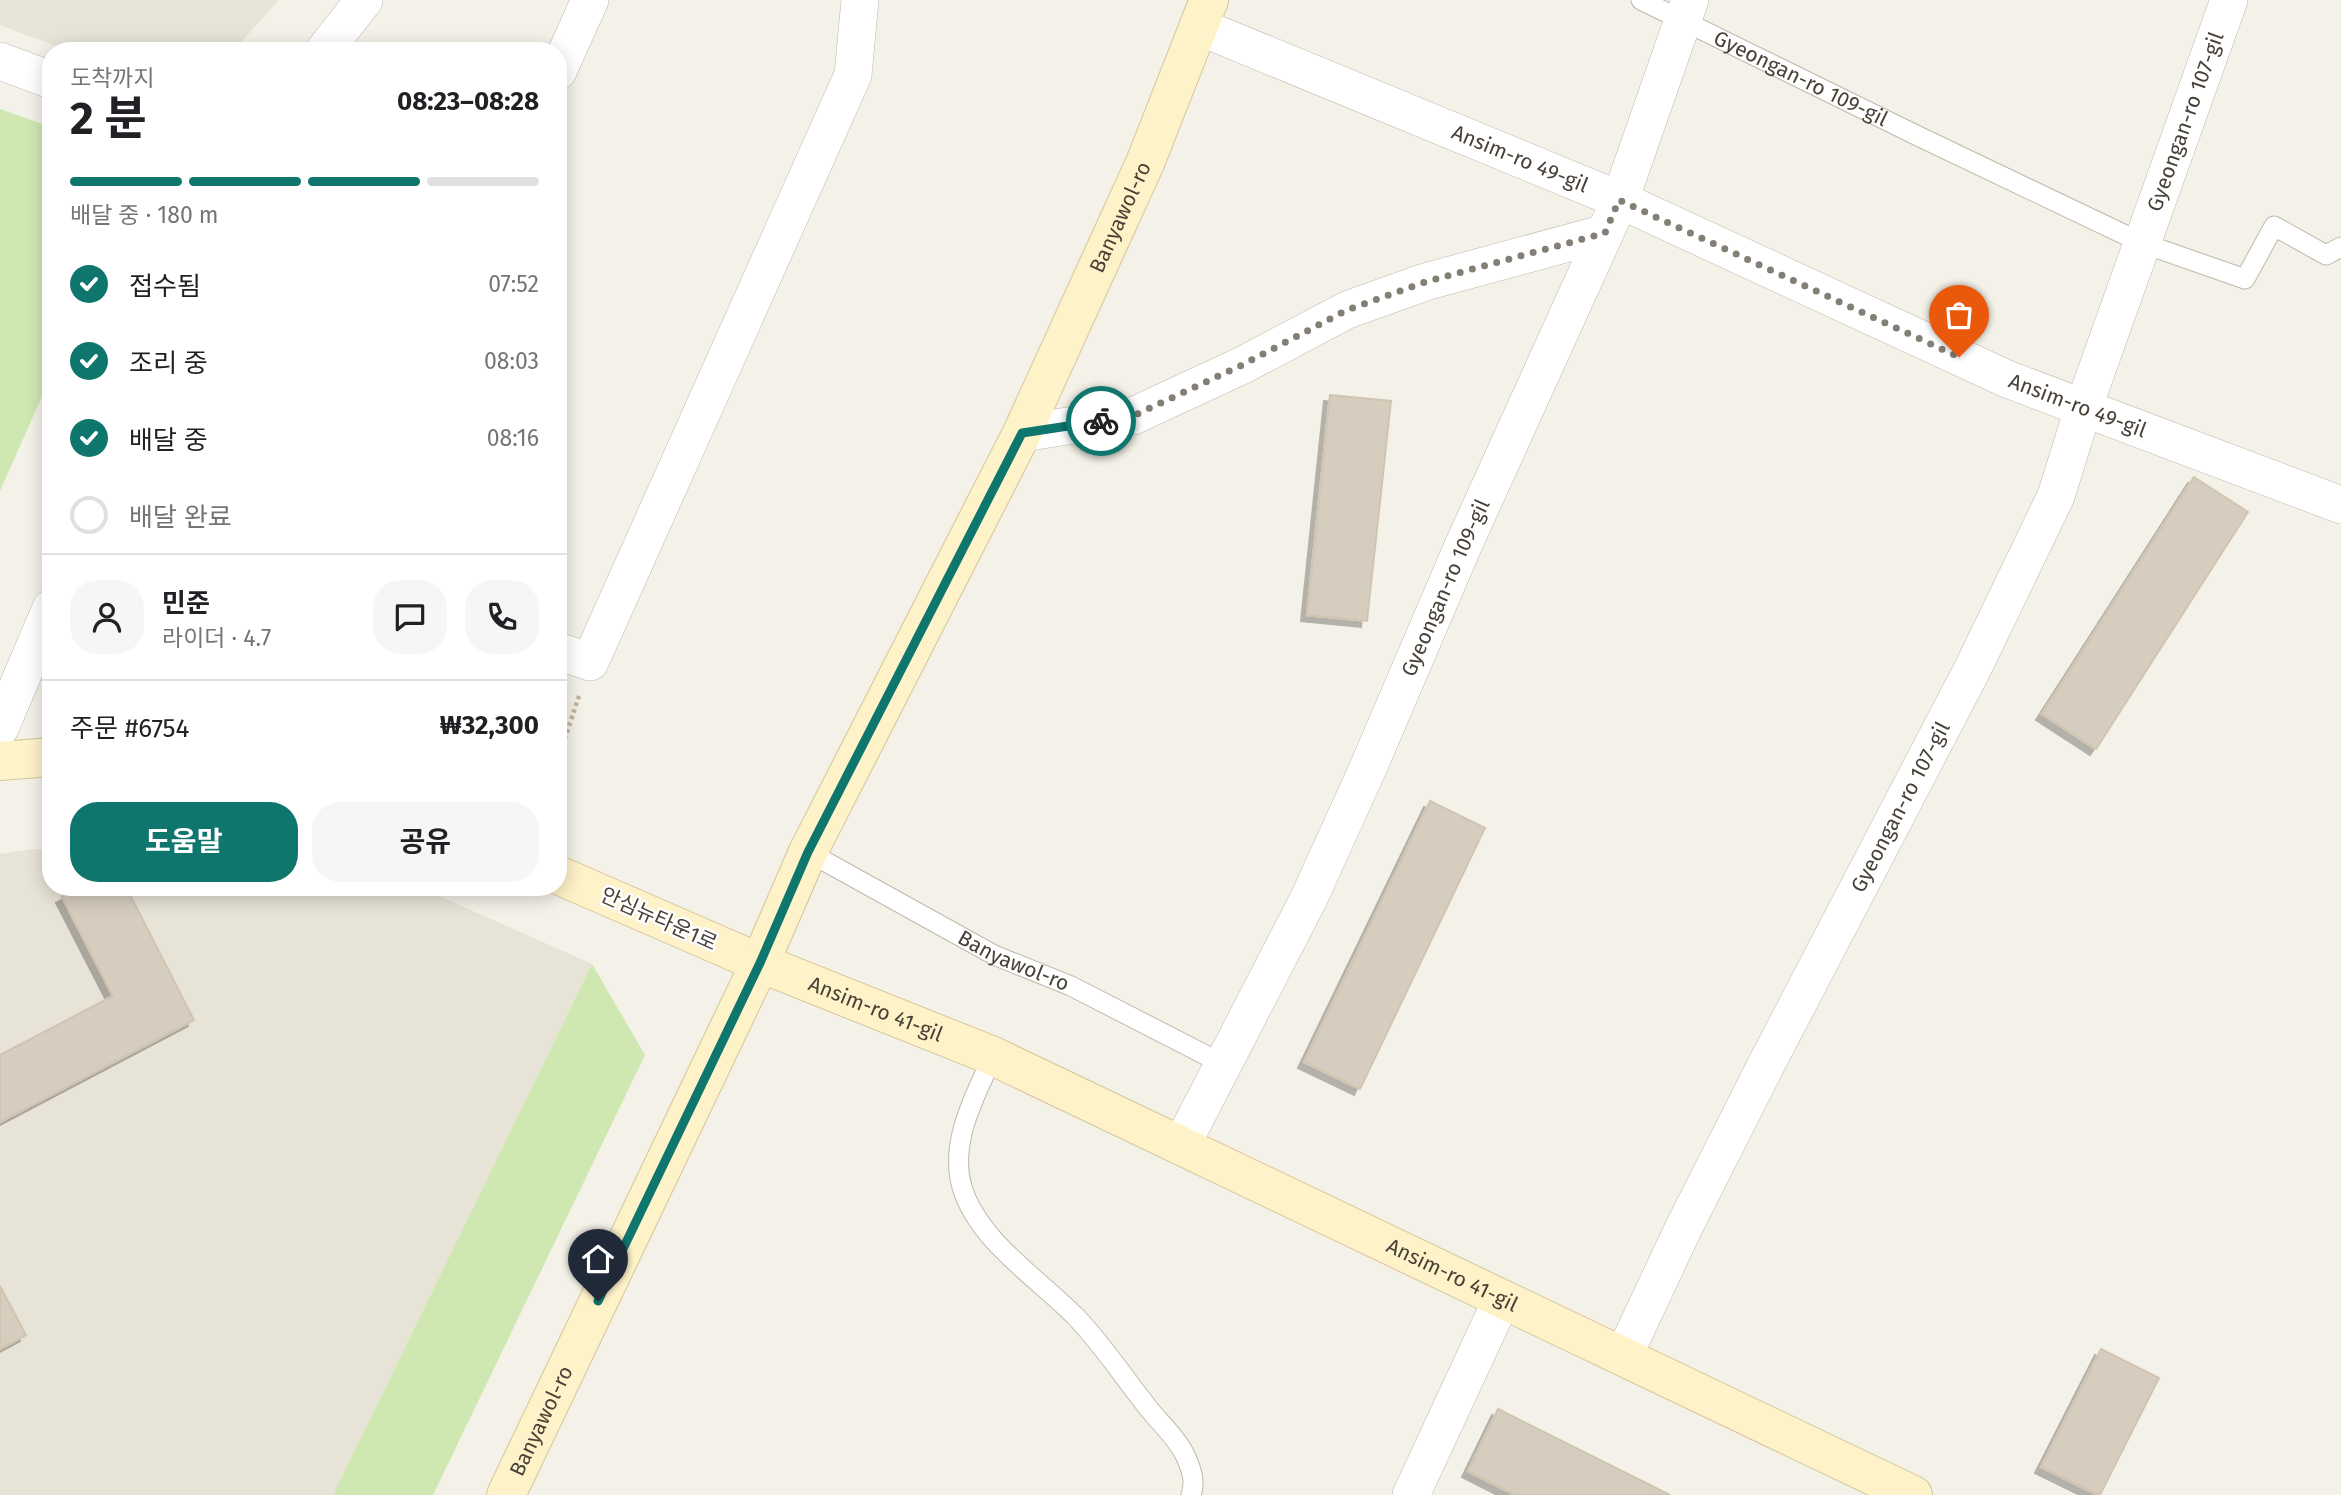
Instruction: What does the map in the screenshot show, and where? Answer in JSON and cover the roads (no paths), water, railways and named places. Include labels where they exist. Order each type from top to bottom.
[{"type":"main road","name":"Banyawol-ro","points":[[506,1495],[760,963],[808,852],[1022,433],[1145,163],[1204,13]]},
{"type":"main road","points":[[0,761],[42,758]]},
{"type":"main road","name":"안심뉴타운1로","points":[[567,879],[760,963]]},
{"type":"main road","name":"Ansim-ro 41-gil","points":[[760,963],[993,1056],[1913,1495]]},
{"type":"street","points":[[331,42],[364,0]]},
{"type":"street","points":[[567,51],[590,0]]},
{"type":"street","points":[[574,657],[853,75],[860,0]]},
{"type":"street","name":"Gyeongan-ro 107-gil","points":[[1623,1357],[1684,1227],[1979,656],[2056,496],[2084,406],[2229,0]]},
{"type":"street","name":"Gyeongan-ro 109-gil","points":[[1181,1146],[1315,886],[1368,768],[1619,200],[1687,10]]},
{"type":"street","name":"Ansim-ro 49-gil","points":[[1204,13],[2007,379],[2341,505]]},
{"type":"street","points":[[0,61],[42,77]]},
{"type":"street","points":[[1022,433],[1133,416],[1242,365],[1347,310],[1438,278],[1605,233]]},
{"type":"street","points":[[0,728],[42,629]]},
{"type":"street","points":[[1411,1495],[1502,1299]]},
{"type":"lane","points":[[1641,0],[1687,10]]},
{"type":"lane","name":"Gyeongan-ro 109-gil","points":[[1687,10],[1918,136],[2142,243]]},
{"type":"lane","points":[[2142,243],[2245,279],[2274,226],[2326,255],[2341,247]]},
{"type":"lane","name":"Banyawol-ro","points":[[808,852],[994,955],[1071,986],[1223,1064]]},
{"type":"lane","points":[[993,1056],[967,1114],[961,1138],[959,1166],[962,1187],[973,1211],[991,1237],[1078,1319],[1184,1453],[1194,1481],[1191,1495]]}]
